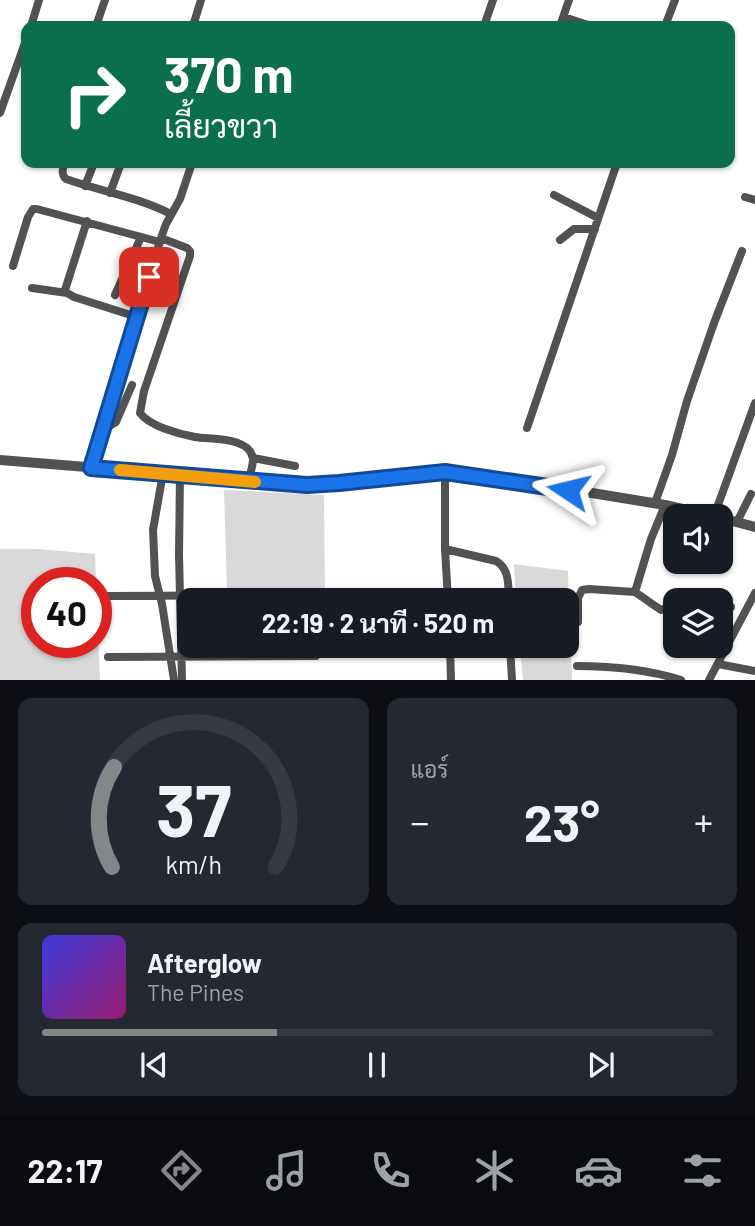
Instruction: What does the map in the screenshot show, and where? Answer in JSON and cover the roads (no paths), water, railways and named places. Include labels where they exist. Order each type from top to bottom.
[{"type":"street","points":[[33,21],[39,0]]},
{"type":"street","points":[[98,21],[105,0]]},
{"type":"street","points":[[195,21],[201,0]]},
{"type":"street","points":[[486,21],[493,0]]},
{"type":"street","points":[[562,21],[569,0]]},
{"type":"street","points":[[667,21],[675,0]]},
{"type":"street","points":[[564,17],[576,21]]},
{"type":"street","points":[[0,113],[21,54]]},
{"type":"street","points":[[63,168],[62,176],[66,179],[155,206],[171,214]]},
{"type":"street","points":[[85,186],[92,168]]},
{"type":"street","points":[[110,193],[119,168]]},
{"type":"street","points":[[91,468],[160,240],[180,199],[190,168]]},
{"type":"street","points":[[527,428],[615,168]]},
{"type":"street","points":[[554,195],[598,218]]},
{"type":"street","points":[[745,197],[755,200]]},
{"type":"street","points":[[13,266],[33,209],[187,248],[190,256],[144,391],[140,413],[145,419],[197,438],[241,444],[249,450],[253,458],[248,481]]},
{"type":"street","points":[[67,293],[65,287],[87,221]]},
{"type":"street","points":[[560,240],[574,229],[595,229]]},
{"type":"street","points":[[115,295],[141,237]]},
{"type":"street","points":[[635,592],[681,418],[714,323],[743,251]]},
{"type":"street","points":[[32,288],[67,293],[137,317]]},
{"type":"street","points":[[105,425],[116,422],[132,385]]},
{"type":"street","points":[[718,504],[755,403]]},
{"type":"street","points":[[253,458],[295,466]]},
{"type":"street","points":[[0,460],[307,485],[445,472],[663,505]]},
{"type":"street","points":[[445,472],[447,588]]},
{"type":"street","points":[[163,473],[153,530],[155,576],[174,680]]},
{"type":"street","points":[[180,475],[180,588]]},
{"type":"street","points":[[737,522],[751,494]]},
{"type":"street","points":[[733,521],[755,527]]},
{"type":"street","points":[[445,549],[503,564],[508,588]]},
{"type":"street","points":[[579,596],[582,590],[635,592],[663,609]]},
{"type":"street","points":[[709,680],[755,593]]},
{"type":"street","points":[[112,596],[177,596]]},
{"type":"street","points":[[112,657],[177,657]]},
{"type":"street","points":[[181,658],[182,680]]},
{"type":"street","points":[[450,658],[451,680]]},
{"type":"street","points":[[511,658],[512,680]]},
{"type":"street","points":[[718,664],[755,671]]},
{"type":"street","points":[[577,666],[631,668],[657,672],[681,680]]}]
